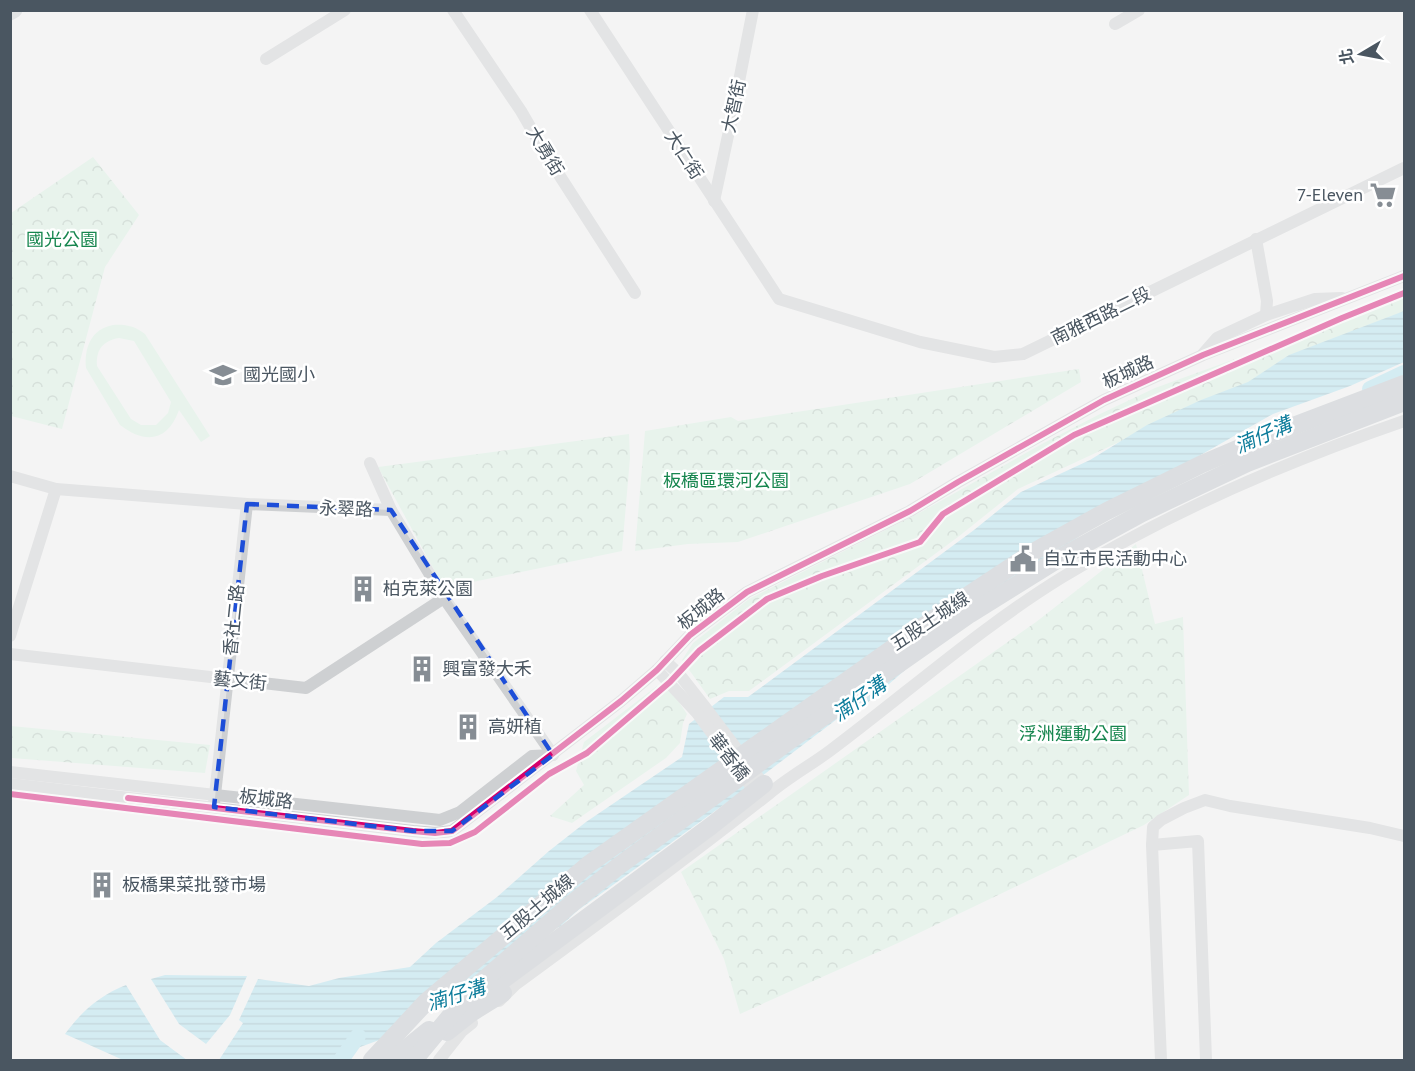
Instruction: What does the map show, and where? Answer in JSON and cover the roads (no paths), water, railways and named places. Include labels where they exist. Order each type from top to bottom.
[{"type":"highway","name":"五股土城線","points":[[372,1060],[427,1001],[589,864],[952,606],[1035,551],[1107,511],[1202,464],[1270,435],[1404,384]]},
{"type":"highway","name":"五股土城線","points":[[403,1060],[471,991],[620,865],[789,741],[970,615],[1063,556],[1152,508],[1247,463],[1404,402]]},
{"type":"highway","points":[[403,1060],[425,1033],[536,956],[761,790]]},
{"type":"highway","points":[[403,1060],[515,985]]},
{"type":"main road","points":[[10,13],[15,10]]},
{"type":"street","points":[[266,60],[345,10]]},
{"type":"street","name":"大勇街","points":[[453,10],[635,292]]},
{"type":"street","name":"大仁街","points":[[590,10],[779,299]]},
{"type":"street","name":"大智街","points":[[714,201],[753,10]]},
{"type":"street","points":[[1115,24],[1139,10]]},
{"type":"street","name":"南雅西路二段","points":[[779,299],[920,342],[1005,357],[1023,354],[1404,168]]},
{"type":"street","points":[[1256,239],[1267,301],[1266,315]]},
{"type":"street","name":"板城路","points":[[10,772],[413,831],[435,833],[452,831],[552,755],[661,666],[690,635],[747,592],[910,511],[1104,400],[1203,355],[1404,276]]},
{"type":"street","points":[[1203,355],[1217,338],[1266,315],[1315,299],[1350,298]]},
{"type":"street","points":[[439,1060],[462,1031],[515,985],[761,790],[831,750],[1004,618],[1070,573],[1110,549],[1207,500],[1328,448],[1404,422]]},
{"type":"street","points":[[370,463],[391,510]]},
{"type":"street","name":"永翠路","points":[[10,476],[56,489],[247,504],[391,510],[444,598],[552,755]]},
{"type":"street","points":[[10,636],[56,489]]},
{"type":"street","name":"香社二路","points":[[214,802],[247,504]]},
{"type":"street","name":"藝文街","points":[[10,654],[306,688],[444,598]]},
{"type":"street","name":"華香橋","points":[[661,666],[701,710],[761,790]]},
{"type":"street","name":"板城路","points":[[10,784],[214,802]]},
{"type":"street","points":[[1161,1060],[1153,827],[1161,820],[1205,800],[1404,836]]},
{"type":"street","points":[[1152,845],[1198,841],[1206,1060]]},
{"type":"water","points":[[1404,311],[1404,362],[1350,386],[1273,414],[1125,498],[1060,552],[935,644],[866,704],[845,713],[733,798],[577,911],[561,926],[545,934],[457,996],[412,1007],[382,1039],[352,1050],[335,1060],[219,1060],[243,1023],[239,1020],[258,979],[309,986],[339,978],[410,967],[436,943],[497,897],[586,822],[682,757],[689,724],[724,697],[748,697],[974,530],[1021,492],[1090,460],[1147,425],[1201,400],[1248,382],[1289,355]]},
{"type":"water","points":[[165,975],[247,976],[230,1015],[206,1044],[179,1024],[151,979]]},
{"type":"water","points":[[126,985],[160,1040],[187,1060],[123,1060],[65,1034],[92,1005]]},
{"type":"waterway","name":"湳仔溝","points":[[1370,389],[1404,373]]},
{"type":"waterway","name":"湳仔溝","points":[[341,1060],[358,1036]]},
{"type":"place","name":"7-Eleven","points":[[1383,195]]},
{"type":"place","name":"國光國小","points":[[223,375]]},
{"type":"place","name":"自立市民活動中心","points":[[1023,559]]},
{"type":"place","name":"柏克萊公園","points":[[363,589]]},
{"type":"place","name":"興富發大禾","points":[[422,669]]},
{"type":"place","name":"高妍植","points":[[468,727]]},
{"type":"place","name":"板橋果菜批發市場","points":[[102,885]]},
{"type":"park label","name":"國光公園","points":[[62,240]]},
{"type":"park label","name":"板橋區環河公園","points":[[726,481]]},
{"type":"park label","name":"浮洲運動公園","points":[[1073,734]]}]
